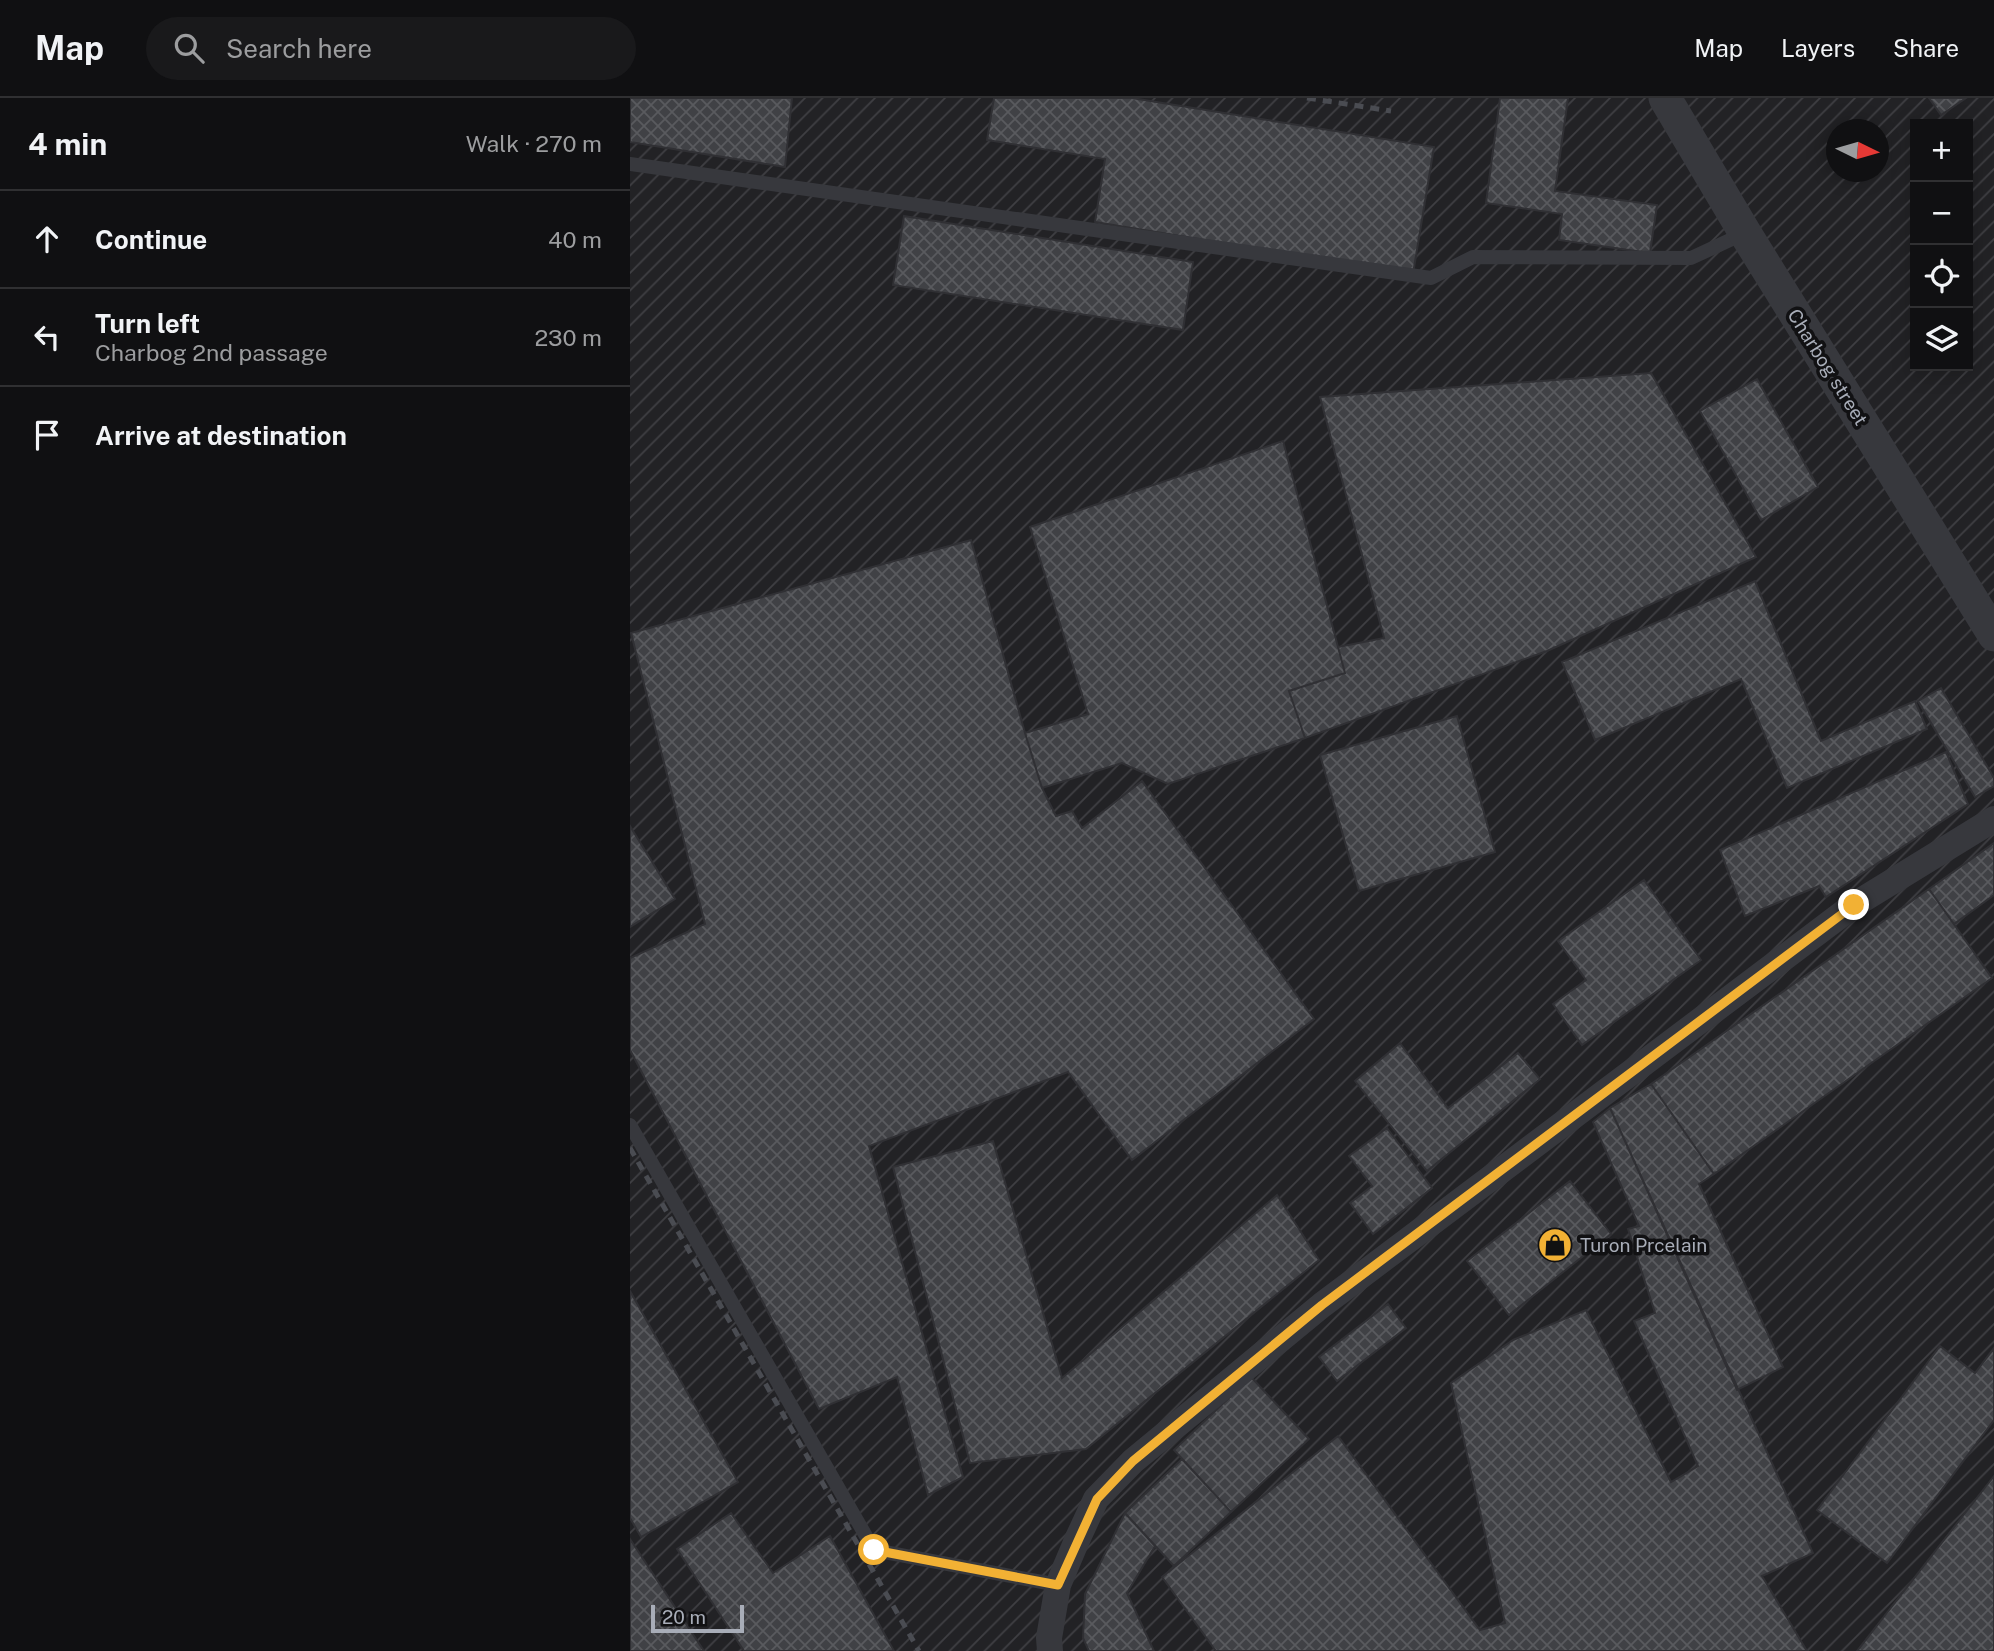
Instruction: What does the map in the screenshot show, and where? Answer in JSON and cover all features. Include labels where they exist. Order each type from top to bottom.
[{"type":"street","name":"Charbog street","points":[[1665,98],[1745,233],[1994,635]]},
{"type":"street","points":[[1050,1651],[1049,1638],[1058,1585],[1097,1499],[1133,1461],[1312,1314],[1854,905],[1994,819]]},
{"type":"lane","points":[[630,164],[1431,278],[1473,257],[1691,258],[1745,233]]},
{"type":"lane","points":[[630,1125],[874,1550],[1058,1585]]},
{"type":"shaded area","points":[[630,98],[1994,98],[1994,1651],[630,1651]]},
{"type":"building","points":[[630,98],[792,98],[785,167],[630,142]]},
{"type":"building","points":[[994,98],[1132,98],[1434,147],[1413,274],[1095,222],[1105,159],[987,140]]},
{"type":"building","points":[[1500,98],[1568,98],[1555,191],[1657,205],[1650,253],[1559,240],[1562,214],[1486,203]]},
{"type":"building","points":[[1929,98],[1966,98],[1941,115]]},
{"type":"building","points":[[904,216],[1193,262],[1183,330],[893,285]]},
{"type":"building","points":[[1651,373],[1756,557],[1547,651],[1305,738],[1289,691],[1345,673],[1338,647],[1384,638],[1320,397]]},
{"type":"building","points":[[1757,379],[1818,487],[1761,520],[1700,411]]},
{"type":"building","points":[[1283,441],[1345,673],[1289,691],[1305,738],[1168,784],[1122,763],[1042,788],[1025,733],[1088,714],[1030,527]]},
{"type":"building","points":[[971,540],[1025,733],[1042,788],[1056,816],[1072,811],[1082,828],[1142,781],[1314,1019],[1132,1160],[1068,1072],[869,1146],[963,1477],[928,1495],[897,1377],[819,1409],[630,1050],[630,958],[705,924],[631,633]]},
{"type":"building","points":[[1755,581],[1821,741],[1915,701],[1927,729],[1787,788],[1741,679],[1595,740],[1562,662]]},
{"type":"building","points":[[1941,688],[1994,778],[1994,786],[1975,797],[1918,701]]},
{"type":"building","points":[[1457,716],[1495,852],[1359,891],[1320,755]]},
{"type":"building","points":[[1946,752],[1968,804],[1826,897],[1819,886],[1745,916],[1720,850]]},
{"type":"building","points":[[630,826],[675,899],[630,927]]},
{"type":"building","points":[[1994,843],[1994,895],[1954,924],[1929,889]]},
{"type":"building","points":[[1644,880],[1701,960],[1582,1045],[1553,1004],[1586,980],[1558,941]]},
{"type":"building","points":[[1929,889],[1992,978],[1714,1174],[1651,1084]]},
{"type":"building","points":[[1400,1043],[1448,1108],[1518,1053],[1540,1079],[1427,1171],[1355,1081]]},
{"type":"building","points":[[1651,1084],[1714,1174],[1699,1184],[1783,1367],[1737,1390],[1610,1108]]},
{"type":"building","points":[[1610,1108],[1813,1553],[1762,1576],[1807,1651],[1216,1651],[1162,1577],[1338,1436],[1480,1630],[1505,1623],[1451,1383],[1513,1340],[1586,1310],[1671,1482],[1698,1466],[1634,1321],[1655,1313],[1628,1229],[1639,1226],[1593,1122]]},
{"type":"building","points":[[1387,1128],[1432,1188],[1373,1234],[1350,1203],[1372,1186],[1349,1156]]},
{"type":"building","points":[[993,1141],[1062,1378],[1277,1195],[1319,1260],[1086,1449],[970,1463],[893,1167]]},
{"type":"building","points":[[1570,1181],[1611,1234],[1509,1315],[1467,1261]]},
{"type":"building","points":[[630,1291],[738,1482],[641,1537],[630,1518]]},
{"type":"building","points":[[1388,1304],[1406,1328],[1337,1381],[1319,1357]]},
{"type":"building","points":[[1940,1346],[1975,1373],[1994,1348],[1994,1420],[1887,1563],[1817,1510]]},
{"type":"building","points":[[1251,1377],[1309,1439],[1231,1512],[1174,1450]]},
{"type":"building","points":[[1182,1459],[1231,1512],[1174,1566],[1125,1513]]},
{"type":"building","points":[[1994,1476],[1994,1651],[1857,1651]]},
{"type":"building","points":[[731,1513],[773,1573],[830,1536],[894,1651],[744,1651],[677,1549]]},
{"type":"building","points":[[1125,1513],[1155,1546],[1127,1593],[1154,1651],[1089,1651],[1083,1638],[1085,1594]]},
{"type":"building","points":[[630,1539],[704,1651],[630,1651]]},
{"type":"railway","points":[[1307,98],[1391,111]]},
{"type":"railway","points":[[630,1148],[919,1651]]},
{"type":"place","name":"Turon Prcelain","points":[[1555,1245]]},
{"type":"route","points":[[874,1550],[1058,1585],[1097,1499],[1133,1461],[1322,1305],[1854,905]]}]
